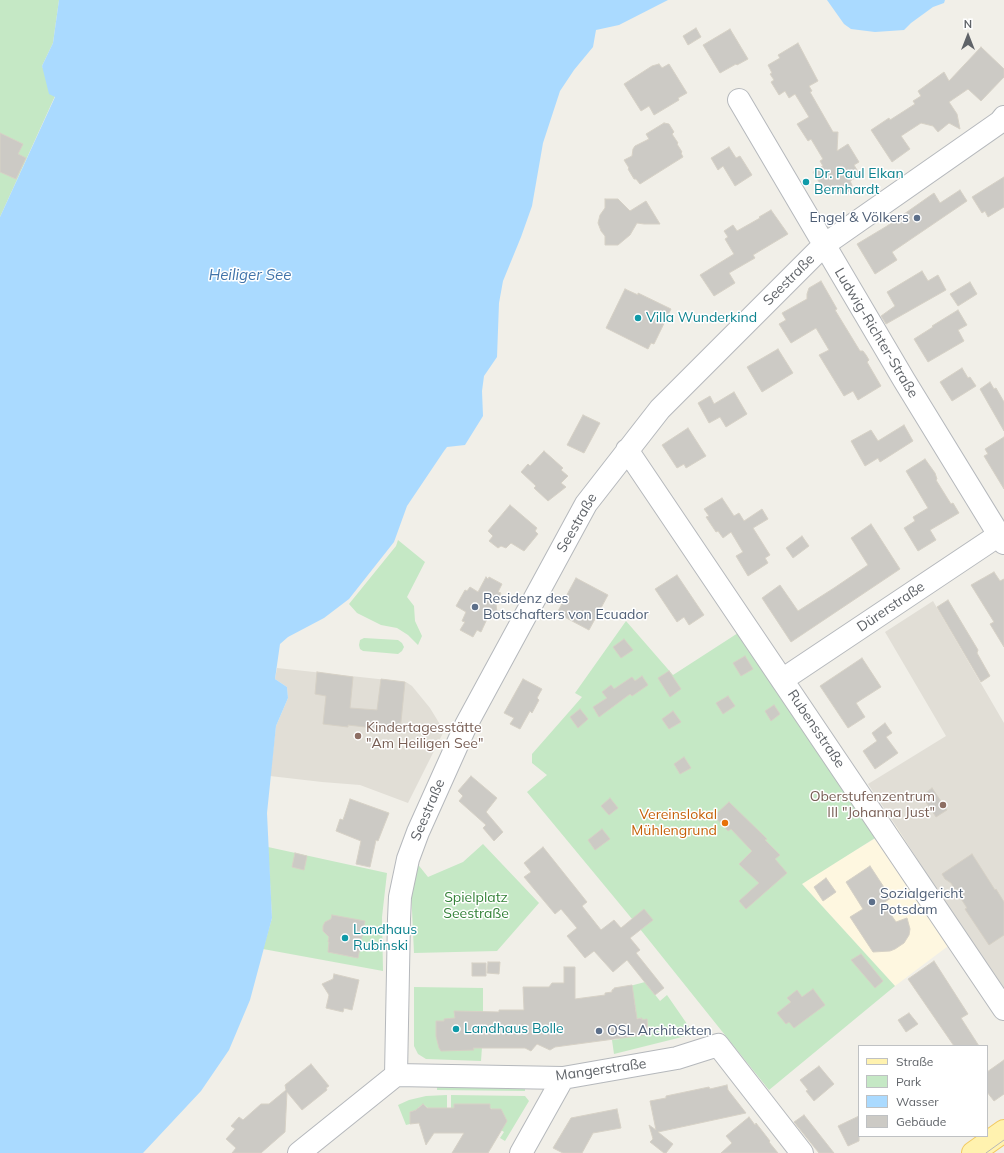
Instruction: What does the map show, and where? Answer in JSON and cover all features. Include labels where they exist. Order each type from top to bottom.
[{"type":"main road","points":[[973,1153],[1004,1131]]},
{"type":"street","name":"Ludwig-Richter-Straße","points":[[739,100],[904,380],[1002,539]]},
{"type":"street","name":"Seestraße","points":[[396,1075],[400,897],[408,858],[415,838],[466,725],[586,504],[660,409],[824,245],[981,135],[1004,117]]},
{"type":"street","name":"Rubensstraße","points":[[627,450],[1004,1009]]},
{"type":"street","name":"Dürerstraße","points":[[782,680],[1002,539]]},
{"type":"street","name":"Mangerstraße","points":[[396,1075],[563,1078],[677,1058],[718,1045],[802,1153]]},
{"type":"street","points":[[299,1153],[396,1075]]},
{"type":"street","points":[[521,1153],[563,1078]]},
{"type":"shaded area","name":"Oberstufenzentrum III \"Johanna Just\"","points":[[933,601],[1004,723],[1004,995],[868,784],[946,736],[885,632]]},
{"type":"shaded area","name":"Kindertagesstätte \"Am Heiligen See\"","points":[[277,668],[406,682],[412,686],[430,708],[444,731],[408,803],[360,785],[270,776],[276,726],[288,698],[287,687],[275,679]]},
{"type":"shaded area","points":[[896,826],[964,934],[895,986],[801,883]]},
{"type":"green space","points":[[0,0],[59,0],[53,43],[42,66],[55,96],[0,217]]},
{"type":"green space","points":[[398,540],[425,562],[407,597],[414,606],[415,621],[422,636],[418,645],[408,635],[397,628],[381,625],[357,613],[349,604],[396,546]]},
{"type":"green space","points":[[626,621],[673,675],[738,633],[875,838],[802,884],[895,986],[769,1090],[628,914],[527,792],[547,775],[532,763],[532,754],[582,697],[575,693]]},
{"type":"green space","points":[[364,638],[398,640],[404,647],[398,654],[363,651],[360,649],[359,645],[360,640]]},
{"type":"green space","name":"Spielplatz Seestraße","points":[[483,844],[539,903],[497,951],[414,953],[411,889],[416,862],[428,877],[463,862]]},
{"type":"green space","points":[[268,847],[387,873],[382,917],[383,971],[263,949],[272,918]]},
{"type":"green space","points":[[645,982],[660,1001],[667,995],[694,1034],[614,1054],[612,1040],[620,1039],[620,1035],[644,1035],[644,1032],[648,1031],[647,1020],[642,1020],[642,1018],[636,1019],[636,1010],[630,986]]},
{"type":"green space","points":[[414,987],[483,988],[483,1033],[481,1061],[426,1059],[418,1054],[414,1046]]},
{"type":"green space","points":[[437,1086],[525,1087],[525,1091],[437,1090]]},
{"type":"green space","points":[[447,1095],[447,1108],[429,1109],[423,1104],[418,1108],[419,1109],[410,1112],[410,1124],[406,1125],[398,1105],[409,1100],[426,1096]]},
{"type":"green space","points":[[451,1095],[525,1096],[529,1101],[505,1141],[500,1138],[504,1132],[501,1130],[490,1108],[490,1104],[482,1104],[481,1108],[454,1104],[454,1108],[451,1108]]},
{"type":"water","name":"Heiliger See","points":[[59,0],[668,0],[619,25],[596,30],[593,47],[574,70],[560,91],[543,143],[532,206],[503,281],[499,303],[497,357],[484,376],[482,391],[483,416],[465,445],[447,447],[444,451],[407,506],[394,542],[349,599],[324,618],[288,637],[280,644],[275,679],[287,687],[288,698],[276,726],[267,813],[272,918],[250,1000],[229,1050],[201,1091],[143,1153],[0,1153],[0,217],[55,97],[49,94],[42,66],[53,43]]},
{"type":"water","points":[[827,0],[945,0],[944,3],[933,7],[904,30],[875,32],[851,29],[844,24]]},
{"type":"building","points":[[696,28],[701,37],[688,45],[683,36]]},
{"type":"building","points":[[730,29],[748,59],[720,73],[703,45]]},
{"type":"building","points":[[798,43],[818,81],[809,86],[812,91],[810,92],[833,132],[838,132],[837,151],[848,144],[859,162],[854,165],[860,175],[850,181],[852,185],[851,190],[844,194],[839,193],[837,189],[827,195],[813,172],[823,166],[820,161],[823,159],[811,139],[808,141],[797,124],[809,117],[795,94],[789,98],[785,91],[779,95],[771,82],[774,80],[770,74],[772,73],[768,65],[780,58],[778,55]]},
{"type":"building","points":[[981,47],[1004,69],[1004,77],[981,101],[968,89],[949,102],[957,114],[960,129],[949,123],[938,132],[933,126],[921,123],[901,136],[910,149],[892,162],[871,130],[915,104],[913,101],[921,96],[918,91],[944,72],[949,81]]},
{"type":"building","points":[[659,64],[662,68],[669,64],[687,93],[678,98],[679,100],[654,115],[649,106],[641,111],[624,84],[652,66]]},
{"type":"building","points":[[664,123],[669,124],[674,132],[672,134],[678,143],[677,144],[683,157],[640,184],[636,179],[634,179],[624,160],[632,156],[635,146],[649,139],[646,134]]},
{"type":"building","points":[[0,133],[23,144],[18,154],[26,158],[16,179],[0,172]]},
{"type":"building","points":[[729,147],[736,158],[740,156],[752,175],[735,186],[723,166],[718,170],[711,158]]},
{"type":"building","points":[[1004,177],[1004,207],[988,217],[985,211],[982,213],[972,197]]},
{"type":"building","points":[[960,190],[967,201],[892,252],[897,260],[875,274],[857,244],[887,226],[934,193],[940,203]]},
{"type":"building","points":[[605,199],[618,199],[630,211],[646,201],[660,224],[637,223],[630,235],[618,245],[605,245],[605,236],[598,223],[600,215],[605,208]]},
{"type":"building","points":[[771,210],[788,234],[753,255],[755,258],[729,273],[735,283],[714,296],[700,275],[734,254],[725,239],[728,237],[724,231],[733,225],[737,231]]},
{"type":"building","points":[[922,271],[928,281],[938,275],[946,290],[886,324],[881,316],[895,306],[887,292]]},
{"type":"building","points":[[821,281],[837,309],[835,310],[860,351],[863,351],[869,360],[867,362],[881,386],[858,400],[853,391],[844,396],[819,355],[829,350],[816,328],[791,343],[779,324],[786,320],[782,313],[807,299],[809,288]]},
{"type":"building","points":[[970,282],[977,294],[958,306],[950,294]]},
{"type":"building","name":"Villa Wunderkind","points":[[625,289],[638,295],[638,293],[671,309],[654,344],[651,343],[648,349],[606,328]]},
{"type":"building","points":[[958,310],[967,325],[958,330],[964,341],[928,362],[914,339]]},
{"type":"building","points":[[778,349],[793,373],[762,392],[747,367]]},
{"type":"building","points":[[962,368],[968,378],[970,377],[976,386],[952,401],[940,382]]},
{"type":"building","points":[[990,382],[994,389],[996,388],[1004,402],[1004,431],[980,389]]},
{"type":"building","points":[[734,392],[747,414],[726,427],[720,417],[709,423],[698,403],[710,396],[714,404]]},
{"type":"building","points":[[583,415],[600,423],[584,453],[567,445]]},
{"type":"building","points":[[904,425],[913,441],[880,462],[878,458],[865,466],[851,441],[871,430],[878,441]]},
{"type":"building","points":[[688,428],[706,456],[686,468],[684,464],[677,468],[662,445]]},
{"type":"building","points":[[1004,437],[1004,489],[984,456],[988,454],[985,449]]},
{"type":"building","points":[[544,451],[563,468],[561,470],[568,476],[561,483],[566,487],[548,501],[534,488],[536,486],[521,472],[528,464],[530,466]]},
{"type":"building","points":[[925,459],[935,473],[936,480],[951,504],[953,503],[959,513],[930,530],[936,540],[918,551],[904,528],[915,521],[913,517],[928,508],[906,471]]},
{"type":"building","points":[[722,498],[734,516],[739,513],[744,521],[762,509],[768,519],[753,528],[770,555],[765,558],[768,563],[748,576],[736,556],[743,552],[731,532],[723,538],[718,531],[716,532],[706,517],[709,516],[704,509]]},
{"type":"building","points":[[510,505],[537,528],[535,531],[538,534],[524,551],[511,543],[506,548],[501,546],[498,548],[489,541],[493,536],[488,531]]},
{"type":"building","points":[[871,524],[900,569],[791,642],[762,598],[780,585],[798,611],[868,565],[851,538]]},
{"type":"building","points":[[802,536],[809,546],[793,558],[786,548]]},
{"type":"building","points":[[994,572],[1000,581],[1004,579],[1004,647],[990,624],[994,622],[971,585]]},
{"type":"building","points":[[677,575],[704,615],[689,625],[684,617],[677,622],[655,589]]},
{"type":"building","name":"Residenz des Botschafters von Ecuador","points":[[486,577],[488,579],[489,577],[502,584],[498,592],[501,593],[496,604],[497,612],[494,618],[487,619],[481,632],[477,630],[473,637],[460,630],[465,622],[462,621],[466,612],[456,606],[465,590],[467,591],[470,587],[478,592]]},
{"type":"building","points":[[576,578],[608,595],[589,630],[557,613]]},
{"type":"building","points":[[948,600],[978,650],[977,653],[990,676],[981,682],[937,607]]},
{"type":"building","points":[[624,639],[633,650],[621,658],[613,647]]},
{"type":"building","points":[[745,656],[753,669],[741,676],[733,663]]},
{"type":"building","points":[[862,658],[881,687],[856,703],[865,717],[848,728],[820,686]]},
{"type":"building","points":[[669,671],[681,689],[670,697],[658,678]]},
{"type":"building","points":[[317,672],[353,677],[350,708],[377,710],[381,679],[405,682],[400,731],[348,725],[348,727],[323,724],[326,696],[315,694]]},
{"type":"building","points":[[642,676],[648,685],[632,696],[630,694],[599,717],[593,707],[607,698],[602,692],[611,685],[614,689],[632,677],[635,681]]},
{"type":"building","points":[[523,679],[542,689],[537,698],[539,700],[532,713],[530,711],[520,729],[510,724],[514,718],[504,713]]},
{"type":"building","points":[[728,696],[735,706],[723,714],[716,703]]},
{"type":"building","points":[[774,705],[780,714],[771,721],[765,711]]},
{"type":"building","points":[[580,709],[588,719],[578,728],[570,717]]},
{"type":"building","points":[[673,711],[681,722],[669,729],[662,719]]},
{"type":"building","points":[[885,723],[892,733],[886,737],[898,753],[875,769],[863,751],[877,741],[872,733]]},
{"type":"building","points":[[684,757],[691,768],[680,774],[674,764]]},
{"type":"building","points":[[471,776],[497,798],[486,812],[503,832],[494,841],[483,828],[486,825],[459,801],[463,796],[458,791]]},
{"type":"building","points":[[932,788],[947,810],[936,817],[922,796]]},
{"type":"building","points":[[610,798],[618,808],[609,815],[601,806]]},
{"type":"building","points":[[350,799],[389,813],[378,841],[376,840],[370,867],[356,864],[361,841],[336,831],[340,819],[343,820]]},
{"type":"building","points":[[729,802],[767,839],[765,840],[780,855],[775,859],[787,873],[746,909],[739,901],[759,883],[739,864],[752,851],[731,829],[728,831],[714,816]]},
{"type":"building","points":[[602,829],[610,839],[595,850],[588,840]]},
{"type":"building","points":[[543,847],[587,902],[582,906],[601,930],[614,920],[621,928],[644,909],[653,920],[630,938],[640,950],[636,953],[664,988],[655,995],[627,960],[613,972],[594,951],[585,958],[567,936],[577,928],[561,909],[555,914],[524,877],[531,872],[524,863]]},
{"type":"building","points":[[295,853],[307,856],[304,870],[292,867]]},
{"type":"building","points":[[972,854],[1004,902],[1004,935],[989,945],[965,909],[967,908],[951,883],[945,879],[942,874]]},
{"type":"building","points":[[870,866],[891,898],[883,903],[896,922],[907,918],[910,929],[909,935],[904,943],[890,951],[873,952],[850,917],[863,909],[846,882]]},
{"type":"building","points":[[826,878],[836,892],[823,901],[814,887]]},
{"type":"building","name":"Landhaus Rubinski","points":[[332,915],[365,921],[358,958],[328,952],[329,937],[323,931],[323,926],[325,922],[331,919]]},
{"type":"building","points":[[861,954],[883,981],[875,988],[851,960]]},
{"type":"building","points":[[934,961],[968,1014],[961,1018],[978,1045],[953,1045],[908,979]]},
{"type":"building","points":[[488,962],[500,962],[499,974],[487,973]]},
{"type":"building","points":[[472,963],[486,963],[486,976],[472,976]]},
{"type":"building","points":[[564,967],[575,967],[575,999],[605,995],[605,993],[612,992],[614,988],[632,985],[637,1019],[647,1019],[648,1031],[644,1032],[644,1035],[555,1047],[550,1050],[537,1044],[531,1051],[525,1048],[473,1048],[474,1050],[441,1051],[439,1048],[436,1036],[436,1021],[444,1021],[444,1019],[455,1018],[454,1011],[499,1012],[499,1010],[524,1010],[523,987],[549,987],[552,983],[564,983]]},
{"type":"building","points":[[334,974],[359,980],[352,1010],[344,1008],[343,1012],[326,1008],[329,995],[322,984],[333,979]]},
{"type":"building","points":[[813,989],[825,1005],[794,1028],[789,1022],[786,1024],[777,1013],[791,1002],[787,998],[797,990],[802,997]]},
{"type":"building","points":[[909,1013],[918,1024],[906,1032],[898,1020]]},
{"type":"building","points":[[1004,1060],[1004,1094],[994,1101],[988,1093],[988,1071]]},
{"type":"building","points":[[311,1064],[329,1086],[326,1088],[327,1090],[302,1110],[287,1092],[285,1132],[261,1153],[232,1153],[236,1148],[226,1139],[235,1129],[231,1126],[239,1117],[243,1120],[261,1104],[269,1104],[286,1090],[285,1085]]},
{"type":"building","points":[[819,1066],[834,1084],[814,1101],[800,1080]]},
{"type":"building","points":[[727,1085],[728,1090],[746,1113],[658,1132],[673,1144],[666,1153],[650,1142],[653,1139],[649,1125],[656,1130],[650,1101],[709,1087],[710,1089]]},
{"type":"building","points":[[423,1104],[427,1108],[454,1108],[454,1104],[490,1104],[491,1109],[501,1109],[507,1121],[488,1153],[452,1153],[464,1133],[434,1133],[426,1145],[419,1123],[410,1124],[410,1112],[416,1110]]},
{"type":"building","points":[[617,1109],[621,1128],[593,1133],[582,1153],[563,1153],[553,1148],[571,1118]]},
{"type":"building","points":[[804,1115],[834,1153],[819,1153],[794,1122]]},
{"type":"building","points":[[858,1116],[859,1141],[848,1146],[838,1126]]},
{"type":"building","points":[[749,1117],[755,1125],[756,1123],[778,1153],[721,1153],[732,1143],[726,1136]]},
{"type":"tram line","points":[[986,1153],[1004,1140]]},
{"type":"place","name":"Dr. Paul Elkan Bernhardt","points":[[806,182]]},
{"type":"place","name":"Engel & Völkers","points":[[917,218]]},
{"type":"place","name":"Villa Wunderkind","points":[[638,318]]},
{"type":"place","name":"Residenz des Botschafters von Ecuador","points":[[475,607]]},
{"type":"place","name":"Kindertagesstätte \"Am Heiligen See\"","points":[[358,736]]},
{"type":"place","name":"Oberstufenzentrum III \"Johanna Just\"","points":[[943,805]]},
{"type":"place","name":"Vereinslokal Mühlengrund","points":[[725,823]]},
{"type":"place","name":"Sozialgericht Potsdam","points":[[872,902]]},
{"type":"place","name":"Landhaus Rubinski","points":[[345,938]]},
{"type":"place","name":"Landhaus Bolle","points":[[456,1029]]},
{"type":"place","name":"OSL Architekten","points":[[599,1031]]}]
